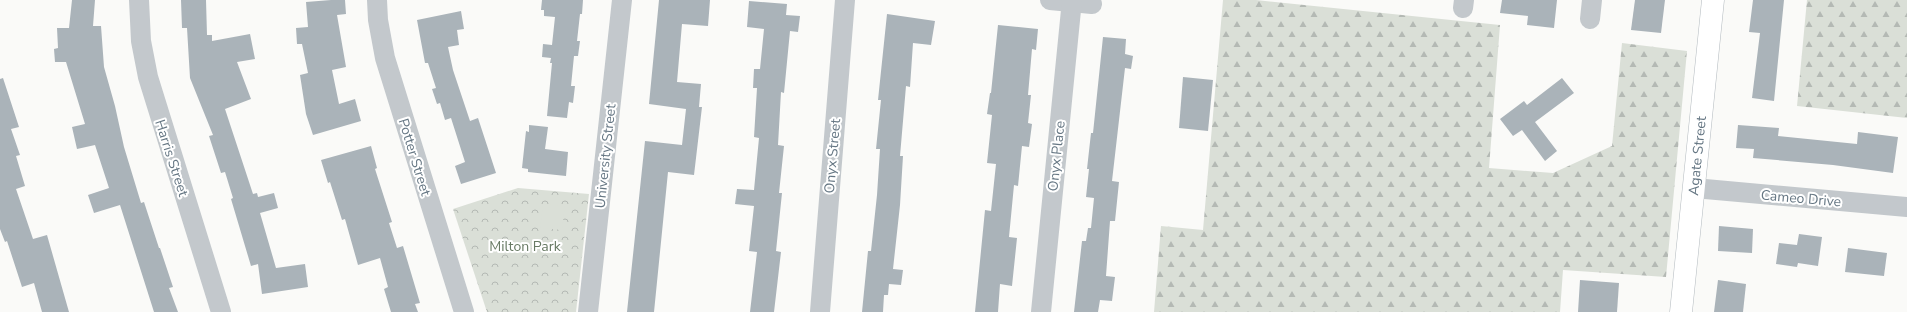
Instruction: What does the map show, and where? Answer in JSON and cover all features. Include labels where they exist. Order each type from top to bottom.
[{"type":"street","name":"Harris Street","points":[[139,0],[141,41],[148,77],[221,312]]},
{"type":"street","name":"Potter Street","points":[[377,0],[378,20],[385,58],[464,312]]},
{"type":"street","name":"University Street","points":[[588,312],[622,0]]},
{"type":"street","name":"Onyx Street","points":[[820,312],[844,0]]},
{"type":"street","points":[[1050,0],[1092,4]]},
{"type":"street","name":"Agate Street","points":[[1681,312],[1713,0]]},
{"type":"street","name":"Onyx Place","points":[[1041,312],[1072,1]]},
{"type":"street","name":"Cameo Drive","points":[[1694,188],[1907,207]]},
{"type":"green space","points":[[1223,0],[1256,0],[1500,25],[1489,168],[1553,173],[1612,146],[1622,43],[1687,51],[1666,277],[1563,270],[1560,312],[1154,312],[1161,226],[1203,230]]},
{"type":"green space","points":[[1807,0],[1907,0],[1907,118],[1797,106]]},
{"type":"green space","name":"Milton Park","points":[[518,188],[589,194],[576,312],[487,312],[453,209]]},
{"type":"green space","points":[[543,204],[565,206],[562,230],[540,228]]},
{"type":"building","points":[[72,0],[95,0],[93,26],[101,26],[104,67],[115,106],[124,147],[141,203],[144,202],[173,287],[169,288],[178,312],[154,312],[120,205],[94,213],[88,195],[109,188],[95,145],[77,149],[72,127],[85,124],[66,62],[55,62],[54,49],[58,48],[57,28],[69,28]]},
{"type":"building","points":[[181,0],[206,0],[207,35],[212,35],[212,41],[250,34],[255,59],[237,62],[251,99],[225,109],[253,194],[257,193],[258,197],[274,193],[278,208],[260,213],[276,268],[305,264],[308,287],[262,294],[258,264],[251,266],[231,199],[233,198],[225,172],[221,173],[209,136],[213,135],[190,78],[187,28],[182,28]]},
{"type":"building","points":[[345,0],[346,14],[337,15],[346,67],[332,70],[339,104],[355,99],[361,121],[313,135],[306,114],[300,75],[308,73],[302,44],[297,44],[296,28],[308,27],[306,2]]},
{"type":"building","points":[[542,0],[583,0],[577,41],[580,41],[578,56],[574,56],[571,86],[575,86],[573,103],[569,102],[567,118],[547,116],[552,63],[550,63],[551,58],[542,57],[543,44],[552,45],[555,17],[544,16],[544,10],[541,10]]},
{"type":"building","points":[[659,0],[710,0],[708,26],[682,24],[677,82],[701,84],[699,107],[702,107],[694,175],[668,172],[654,312],[627,312],[645,141],[682,145],[686,109],[649,104]]},
{"type":"building","points":[[1502,0],[1557,0],[1554,28],[1527,25],[1528,16],[1500,13]]},
{"type":"building","points":[[1635,0],[1665,0],[1661,33],[1631,30]]},
{"type":"building","points":[[1753,0],[1784,0],[1774,101],[1752,98],[1760,33],[1749,32]]},
{"type":"building","points":[[749,1],[787,4],[786,15],[800,16],[798,32],[790,31],[784,93],[781,92],[778,145],[784,146],[779,193],[782,193],[776,251],[781,252],[774,312],[750,312],[757,252],[749,251],[754,206],[735,204],[737,189],[754,190],[759,138],[754,137],[757,88],[753,88],[754,69],[760,69],[764,29],[747,27]]},
{"type":"building","points":[[461,11],[464,29],[457,30],[459,45],[448,47],[453,70],[470,121],[478,118],[496,173],[461,184],[455,166],[465,162],[451,118],[445,120],[440,103],[437,104],[432,89],[436,88],[428,63],[425,63],[417,20]]},
{"type":"building","points":[[887,14],[935,21],[931,45],[913,43],[910,87],[906,86],[900,156],[903,156],[900,205],[893,269],[903,270],[901,285],[889,284],[888,295],[884,295],[883,312],[862,312],[868,251],[871,251],[877,195],[880,149],[876,149],[881,100],[878,100]]},
{"type":"building","points":[[998,25],[1038,29],[1036,50],[1032,49],[1028,95],[1031,95],[1028,123],[1032,124],[1029,147],[1022,146],[1018,186],[1014,185],[1009,237],[1017,238],[1012,286],[1000,284],[998,312],[975,312],[985,210],[991,211],[996,164],[987,163],[992,115],[987,114],[991,93]]},
{"type":"building","points":[[1103,37],[1126,39],[1125,54],[1133,56],[1131,69],[1125,68],[1112,181],[1119,182],[1115,221],[1110,221],[1106,276],[1115,277],[1112,301],[1100,300],[1098,312],[1074,312],[1082,241],[1086,241],[1088,228],[1091,228],[1094,198],[1086,197],[1089,169],[1087,169],[1091,133],[1093,133]]},
{"type":"building","points":[[1183,77],[1213,80],[1208,131],[1179,128]]},
{"type":"building","points":[[3,78],[19,127],[11,129],[20,155],[16,156],[25,186],[16,189],[33,239],[47,235],[69,312],[42,312],[34,283],[22,287],[7,241],[5,242],[0,229],[0,79]]},
{"type":"building","points":[[1562,78],[1574,93],[1535,122],[1557,151],[1545,161],[1522,130],[1513,136],[1500,119],[1524,101],[1527,105]]},
{"type":"building","points":[[529,125],[548,127],[545,149],[568,152],[566,176],[528,172],[528,169],[522,168],[526,131],[529,132]]},
{"type":"building","points":[[1738,125],[1779,128],[1778,136],[1857,144],[1858,132],[1898,137],[1893,173],[1833,165],[1753,158],[1754,149],[1736,148]]},
{"type":"building","points":[[371,146],[377,168],[375,169],[392,222],[389,223],[397,248],[403,246],[420,303],[415,304],[418,312],[391,312],[384,289],[388,287],[380,258],[358,265],[345,219],[342,220],[330,182],[328,183],[321,160]]},
{"type":"building","points":[[1719,226],[1753,229],[1752,253],[1718,251]]},
{"type":"building","points":[[1799,234],[1822,237],[1818,266],[1798,263],[1797,267],[1776,264],[1779,243],[1797,245]]},
{"type":"building","points":[[1848,248],[1887,253],[1884,276],[1845,272]]},
{"type":"building","points":[[1580,280],[1619,283],[1617,312],[1578,312]]},
{"type":"building","points":[[1718,280],[1746,284],[1743,312],[1714,312]]}]
